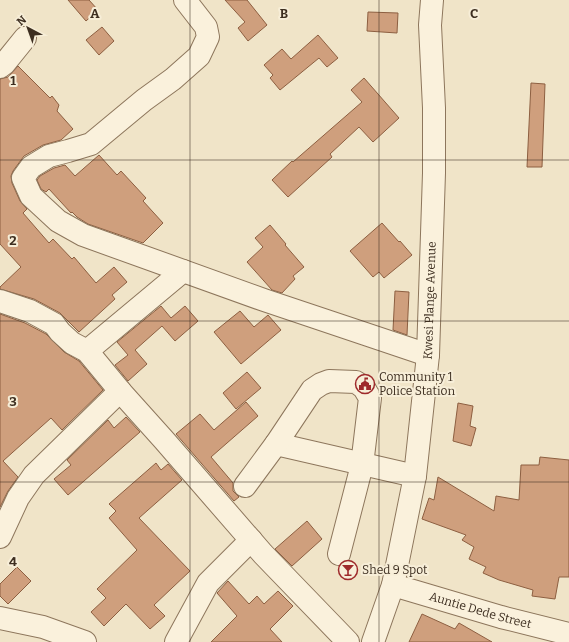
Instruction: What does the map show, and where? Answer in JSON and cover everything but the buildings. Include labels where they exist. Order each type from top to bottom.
[{"type":"street","points":[[185,0],[206,27],[208,37],[199,56],[173,79],[144,100],[91,144],[68,152],[49,156],[31,167],[23,178],[31,196],[58,221],[83,235],[264,300],[428,355]]},
{"type":"street","name":"Kwesi Plange Avenue","points":[[373,642],[393,586],[415,476],[428,355],[434,166],[434,108],[430,25],[432,0]]},
{"type":"street","points":[[0,66],[4,64],[25,38]]},
{"type":"street","points":[[87,351],[183,271]]},
{"type":"street","points":[[0,301],[30,311],[54,324],[72,344],[87,351],[120,391],[251,540],[348,642]]},
{"type":"street","points":[[244,486],[276,444],[312,390],[329,381],[356,382],[364,388],[370,398],[362,464],[339,554]]},
{"type":"street","points":[[0,536],[18,498],[34,475],[120,391]]},
{"type":"street","points":[[276,444],[415,476]]},
{"type":"street","points":[[176,642],[208,583],[251,540]]},
{"type":"street","name":"Auntie Dede Street","points":[[393,586],[501,617],[569,634]]},
{"type":"street","points":[[0,618],[43,627],[86,642]]},
{"type":"place","name":"Community 1 Police Station","points":[[365,384]]},
{"type":"place","name":"Shed 9 Spot","points":[[348,570]]}]
